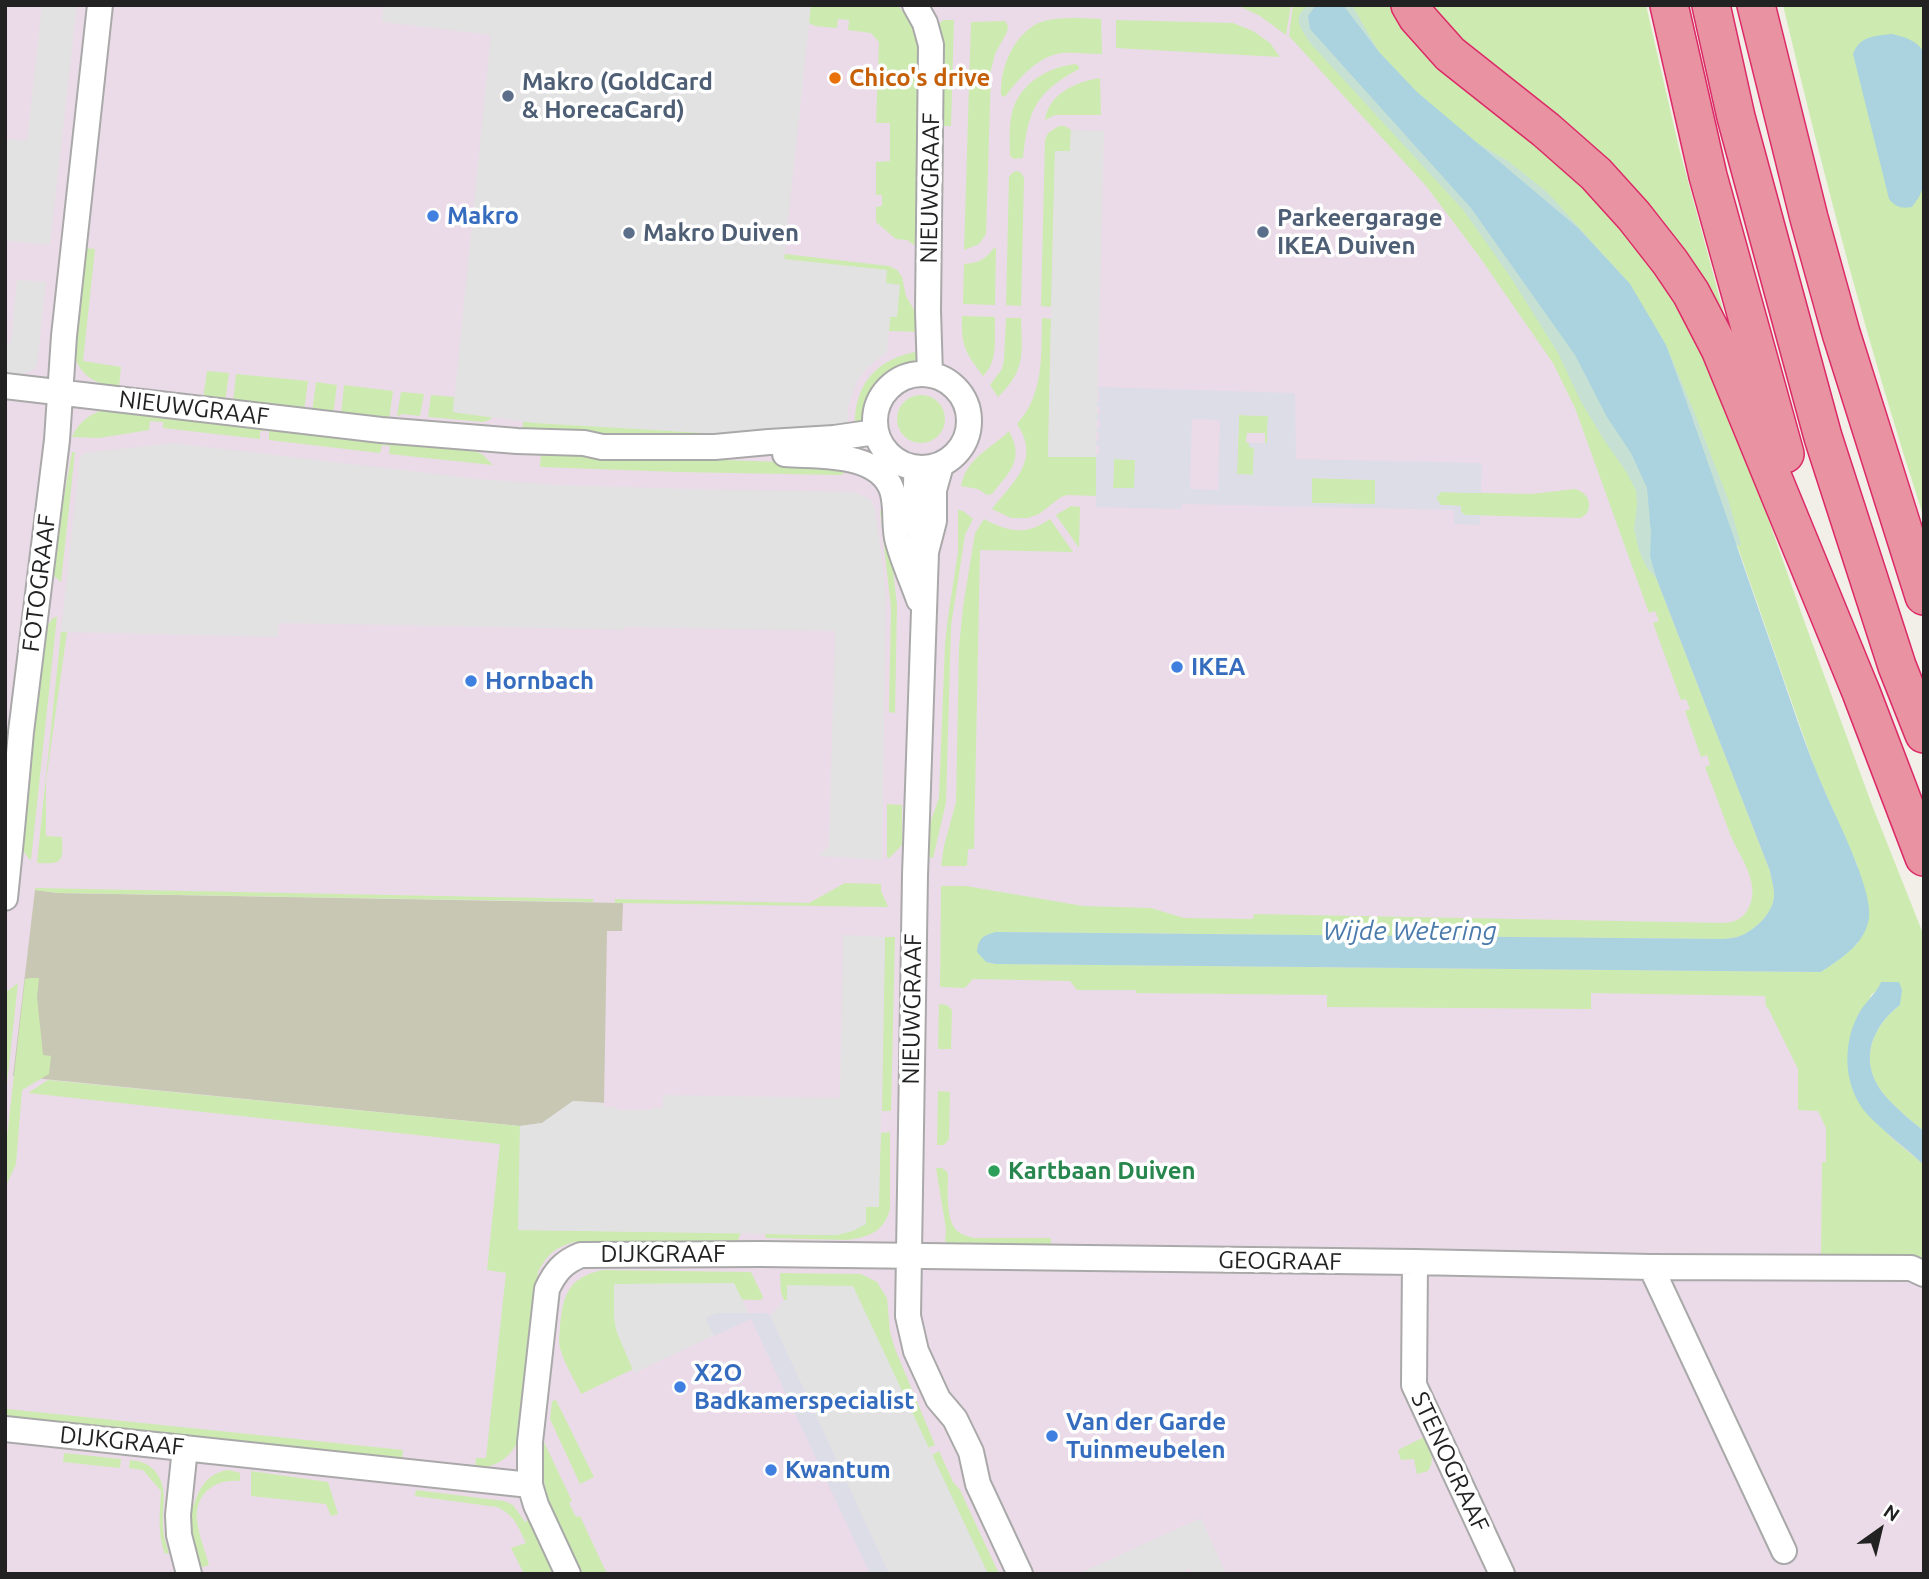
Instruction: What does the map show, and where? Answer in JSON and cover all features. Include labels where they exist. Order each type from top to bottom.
[{"type":"highway","points":[[1410,5],[1450,54],[1546,130],[1596,174],[1634,216],[1691,293],[1720,349],[1861,692],[1924,857]]},
{"type":"highway","points":[[1670,5],[1708,176],[1779,435],[1861,692]]},
{"type":"highway","points":[[1711,5],[1736,117],[1823,437],[1897,666],[1924,734]]},
{"type":"highway","points":[[1756,5],[1841,334],[1924,596]]},
{"type":"street","points":[[5,386],[60,391],[100,5]]},
{"type":"street","name":"NIEUWGRAAF","points":[[915,5],[925,23],[931,45],[928,311],[930,374]]},
{"type":"street","points":[[916,374],[930,374],[940,377],[957,390],[964,401],[969,427],[966,439],[951,458],[929,467],[906,466],[895,460],[879,443],[874,419],[877,406],[892,384],[916,374]]},
{"type":"street","name":"NIEUWGRAAF","points":[[60,391],[381,430],[517,441],[584,443],[602,447],[715,447],[876,432]]},
{"type":"street","name":"FOTOGRAAF","points":[[9,829],[57,440],[60,391]]},
{"type":"street","name":"NIEUWGRAAF","points":[[715,447],[853,459],[876,469],[891,490],[897,538],[925,614]]},
{"type":"street","name":"NIEUWGRAAF","points":[[929,467],[915,489],[917,521],[926,552],[914,887],[908,1316],[916,1351],[938,1399],[955,1419],[971,1452],[978,1484],[1020,1574]]},
{"type":"street","points":[[5,898],[9,829]]},
{"type":"street","name":"DIJKGRAAF","points":[[568,1574],[530,1486],[530,1442],[547,1289],[559,1268],[570,1259],[596,1254],[908,1256]]},
{"type":"street","name":"GEOGRAAF","points":[[908,1256],[1651,1267],[1911,1268],[1924,1274]]},
{"type":"street","name":"STENOGRAAF","points":[[1415,1262],[1414,1385],[1502,1574]]},
{"type":"street","points":[[1651,1267],[1784,1551]]},
{"type":"street","name":"DIJKGRAAF","points":[[5,1429],[530,1486]]},
{"type":"street","points":[[184,1448],[178,1515],[179,1535],[189,1574]]},
{"type":"shaded area","points":[[5,5],[1337,5],[1633,371],[1817,954],[1831,966],[1924,1151],[1924,1574],[5,1574]]},
{"type":"shaded area","points":[[42,5],[77,5],[50,245],[5,241],[5,138],[8,141],[27,141]]},
{"type":"shaded area","name":"Makro Duiven","points":[[383,5],[811,5],[784,259],[887,270],[886,283],[900,285],[897,317],[890,317],[887,352],[867,368],[856,383],[848,407],[848,430],[737,435],[534,423],[453,412],[491,35],[382,22]]},
{"type":"shaded area","points":[[1310,5],[1352,5],[1379,52],[1417,92],[1472,140],[1508,161],[1547,192],[1630,284],[1666,345],[1728,499],[1741,545],[1733,546],[1662,585],[1647,568],[1639,551],[1634,529],[1636,491],[1580,400],[1558,353],[1511,278],[1464,211],[1311,44],[1299,23],[1300,14]]},
{"type":"shaded area","points":[[1071,130],[1104,131],[1096,457],[1048,457],[1055,151],[1070,151]]},
{"type":"shaded area","points":[[17,280],[46,282],[37,365],[33,370],[19,375],[5,373],[5,343],[11,343]]},
{"type":"shaded area","points":[[1098,387],[1295,393],[1296,459],[1482,463],[1481,493],[1441,492],[1436,498],[1441,505],[1461,506],[1461,512],[1465,515],[1480,515],[1480,525],[1454,524],[1454,510],[1182,504],[1181,509],[1096,507],[1096,454],[1099,454],[1099,445],[1096,445],[1096,441],[1099,440],[1097,428],[1100,427],[1097,414],[1100,414],[1100,407],[1097,406],[1100,401]],"holes":[[[1239,415],[1268,416],[1267,443],[1249,443],[1249,447],[1254,448],[1253,475],[1237,474]],[[1192,419],[1220,420],[1218,490],[1190,489]],[[1114,459],[1135,460],[1134,488],[1113,488]],[[1312,478],[1375,480],[1375,504],[1312,503]]]},
{"type":"shaded area","name":"Hornbach","points":[[173,443],[479,479],[559,485],[854,492],[870,499],[875,508],[886,593],[882,860],[819,856],[829,846],[835,631],[279,623],[278,637],[61,632],[80,457],[83,453]]},
{"type":"shaded area","points":[[35,890],[58,893],[623,903],[622,931],[607,931],[604,1103],[573,1101],[542,1123],[520,1126],[13,1076]]},
{"type":"shaded area","points":[[843,935],[885,937],[879,1207],[866,1207],[866,1224],[837,1235],[518,1230],[520,1126],[542,1123],[573,1101],[604,1103],[604,1107],[617,1107],[617,1110],[651,1110],[663,1108],[663,1095],[840,1098]]},
{"type":"shaded area","name":"X2O Badkamerspecialist","points":[[734,1283],[751,1318],[634,1373],[616,1330],[614,1284]]},
{"type":"shaded area","points":[[787,1285],[853,1286],[988,1574],[889,1574],[770,1316],[787,1300]]},
{"type":"shaded area","points":[[716,1313],[766,1313],[770,1316],[889,1574],[870,1574],[751,1319],[714,1336],[705,1318]]},
{"type":"shaded area","points":[[1201,1518],[1226,1574],[1193,1574],[1190,1568],[1180,1574],[1078,1574]]},
{"type":"green space","points":[[803,5],[897,5],[913,27],[919,43],[917,244],[896,239],[876,222],[876,207],[882,206],[882,195],[876,195],[876,162],[890,161],[890,123],[876,123],[879,42],[871,33],[848,30],[849,20],[838,19],[837,28],[815,26],[807,22]]},
{"type":"green space","points":[[1237,5],[1291,5],[1286,35],[1260,16]]},
{"type":"green space","points":[[1293,5],[1389,5],[1419,42],[1537,142],[1632,235],[1696,333],[1739,436],[1872,805],[1924,936],[1924,1131],[1887,1098],[1872,1073],[1870,1061],[1874,1037],[1880,1026],[1900,1005],[1878,990],[1871,995],[1849,1075],[1859,1101],[1892,1138],[1924,1165],[1924,1258],[1908,1254],[1821,1254],[1822,1162],[1826,1162],[1826,1128],[1818,1111],[1798,1110],[1798,1069],[1766,1007],[1765,996],[1591,993],[1591,1009],[1327,1007],[1327,995],[1077,990],[1070,981],[973,979],[965,988],[940,987],[941,886],[966,886],[1083,906],[1151,908],[1184,918],[1253,919],[1254,914],[1724,923],[1742,917],[1751,901],[1748,872],[1730,834],[1705,767],[1710,765],[1707,755],[1701,757],[1685,711],[1690,709],[1686,699],[1681,700],[1653,623],[1659,621],[1655,611],[1649,613],[1575,408],[1553,363],[1476,252],[1426,186],[1289,36]],"holes":[[[1721,499],[1815,769],[1858,867],[1858,943],[1821,972],[986,962],[996,932],[1724,939],[1746,933],[1758,925],[1771,907],[1774,888],[1770,871],[1657,580]]]},
{"type":"green space","points":[[1421,5],[1646,5],[1679,148],[1742,380],[1723,337]]},
{"type":"green space","points":[[1783,5],[1924,5],[1924,518],[1848,263]]},
{"type":"green space","points":[[1101,19],[1102,54],[1053,55],[1029,69],[1005,97],[1001,95],[1002,76],[1008,57],[1025,32],[1043,21]]},
{"type":"green space","points":[[943,20],[954,20],[951,126],[941,126],[942,36],[939,24]]},
{"type":"green space","points":[[1116,20],[1233,23],[1253,31],[1270,43],[1280,57],[1116,48]]},
{"type":"green space","points":[[1005,21],[1007,32],[995,54],[991,70],[986,234],[979,244],[964,250],[971,22]]},
{"type":"green space","points":[[1075,64],[1079,69],[1053,86],[1037,104],[1028,127],[1023,158],[1014,159],[1010,156],[1010,124],[1018,97],[1024,89],[1047,72]]},
{"type":"green space","points":[[1100,78],[1101,115],[1055,115],[1045,120],[1052,103],[1065,90]]},
{"type":"green space","points":[[1059,126],[1071,130],[1070,151],[1055,151],[1051,307],[1041,306],[1045,140],[1048,133]]},
{"type":"green space","points":[[1018,171],[1024,178],[1021,306],[1006,305],[1009,177]]},
{"type":"green space","points":[[85,248],[95,249],[83,361],[121,367],[119,388],[105,385],[87,376],[75,358]]},
{"type":"green space","points":[[994,248],[995,305],[963,304],[964,264],[981,260]]},
{"type":"green space","points":[[785,254],[889,266],[897,270],[902,277],[906,296],[919,319],[921,332],[889,331],[890,316],[897,316],[899,285],[885,284],[784,259]]},
{"type":"green space","points":[[962,316],[995,317],[994,356],[983,376],[965,348]]},
{"type":"green space","points":[[1006,318],[1021,318],[1021,357],[1014,377],[998,397],[990,385],[1002,369]]},
{"type":"green space","points":[[1042,318],[1051,319],[1048,456],[1096,457],[1096,496],[1067,495],[1039,514],[1028,518],[1011,518],[992,509],[1022,470],[1025,459],[1024,437],[1017,424],[1037,388]]},
{"type":"green space","points":[[922,351],[919,366],[896,374],[880,386],[872,403],[869,427],[855,429],[858,399],[871,375],[892,359]]},
{"type":"green space","points":[[207,371],[229,373],[225,402],[203,399]]},
{"type":"green space","points":[[236,374],[308,381],[304,411],[233,403]]},
{"type":"green space","points":[[316,382],[337,385],[333,415],[312,412]]},
{"type":"green space","points":[[344,385],[393,391],[389,420],[341,415]]},
{"type":"green space","points":[[401,392],[424,394],[420,416],[397,416]]},
{"type":"green space","points":[[431,395],[454,397],[453,412],[494,416],[483,422],[428,417]]},
{"type":"green space","points":[[921,395],[930,396],[938,402],[944,410],[944,428],[938,436],[930,442],[921,443],[912,442],[904,436],[898,428],[897,419],[898,410],[904,402],[912,396]]},
{"type":"green space","points":[[525,404],[737,435],[522,436]]},
{"type":"green space","points":[[106,409],[477,452],[493,465],[389,454],[390,446],[382,445],[380,453],[269,440],[269,431],[260,431],[260,439],[163,428],[163,422],[150,421],[149,430],[99,438],[72,437],[86,419]]},
{"type":"green space","points":[[1239,415],[1268,416],[1267,444],[1265,433],[1247,433],[1246,442],[1249,447],[1254,447],[1253,475],[1237,474]]},
{"type":"green space","points":[[1009,431],[1014,441],[1013,466],[992,494],[987,495],[978,489],[961,486],[974,461]]},
{"type":"green space","points":[[550,450],[600,456],[846,464],[847,470],[841,475],[540,467],[541,455]]},
{"type":"green space","points":[[72,452],[75,452],[61,582],[51,569]]},
{"type":"green space","points":[[1114,459],[1135,460],[1135,488],[1113,488]]},
{"type":"green space","points":[[1312,478],[1376,480],[1375,505],[1312,503]]},
{"type":"green space","points":[[1575,489],[1589,501],[1589,509],[1581,518],[1465,515],[1460,506],[1441,505],[1436,498],[1441,492],[1531,494]]},
{"type":"green space","points":[[1071,506],[1080,507],[1079,548],[1056,515]]},
{"type":"green space","points":[[886,510],[897,605],[895,713],[889,712],[891,608],[880,511]]},
{"type":"green space","points":[[958,510],[973,519],[965,535],[951,626],[946,803],[931,858],[928,854],[929,826],[939,798],[945,644],[958,552]]},
{"type":"green space","points":[[984,519],[1001,527],[1025,530],[1050,519],[1073,552],[980,550],[974,849],[968,849],[967,866],[941,866],[956,802],[959,647],[963,607],[975,533]]},
{"type":"green space","points":[[57,616],[30,860],[21,848],[44,630]]},
{"type":"green space","points":[[63,616],[68,625],[46,781],[46,836],[62,837],[62,852],[57,862],[37,863],[61,632]]},
{"type":"green space","points":[[887,804],[902,805],[902,845],[889,858],[887,857]]},
{"type":"green space","points":[[845,883],[881,884],[888,907],[615,903],[615,899],[809,903]]},
{"type":"green space","points":[[35,888],[593,899],[593,902],[58,893]]},
{"type":"green space","points":[[885,937],[895,937],[891,1111],[882,1111]]},
{"type":"green space","points":[[39,978],[37,997],[43,1055],[51,1056],[49,1074],[22,1090],[16,1164],[5,1188],[5,1154],[25,979]]},
{"type":"green space","points":[[18,983],[5,1102],[6,992]]},
{"type":"green space","points":[[939,1004],[947,1005],[952,1010],[951,1049],[938,1049]]},
{"type":"green space","points":[[48,1080],[520,1126],[519,1230],[741,1233],[737,1242],[732,1243],[574,1242],[553,1252],[538,1272],[521,1435],[509,1455],[491,1466],[475,1468],[476,1458],[486,1458],[506,1273],[487,1270],[500,1144],[28,1093]]},
{"type":"green space","points":[[938,1091],[950,1092],[949,1139],[944,1145],[937,1145]]},
{"type":"green space","points":[[890,1132],[890,1209],[880,1228],[869,1235],[847,1240],[766,1238],[765,1234],[837,1235],[866,1207],[878,1207],[881,1133]]},
{"type":"green space","points":[[936,1168],[942,1168],[948,1173],[951,1222],[958,1231],[974,1238],[1051,1238],[1051,1247],[950,1245],[945,1241],[946,1229]]},
{"type":"green space","points":[[603,1270],[751,1272],[763,1297],[761,1300],[710,1299],[646,1363],[581,1394],[560,1348],[561,1315],[566,1296],[575,1282]]},
{"type":"green space","points":[[780,1273],[861,1274],[877,1282],[887,1298],[890,1332],[895,1349],[935,1445],[928,1448],[858,1299],[787,1285],[787,1300],[784,1300]]},
{"type":"green space","points":[[556,1400],[594,1477],[580,1484],[550,1419],[552,1401]]},
{"type":"green space","points":[[7,1409],[403,1450],[402,1460],[7,1418]]},
{"type":"green space","points":[[1424,1437],[1432,1462],[1428,1471],[1417,1474],[1414,1459],[1401,1460],[1398,1450]]},
{"type":"green space","points":[[542,1442],[572,1501],[569,1503],[576,1517],[580,1516],[607,1574],[580,1574],[549,1503],[543,1473]]},
{"type":"green space","points":[[939,1451],[999,1574],[988,1574],[932,1455]]},
{"type":"green space","points":[[64,1453],[121,1459],[120,1468],[63,1462]]},
{"type":"green space","points":[[130,1460],[146,1464],[155,1471],[162,1484],[164,1532],[169,1553],[165,1554],[161,1538],[161,1491],[143,1470],[129,1468]]},
{"type":"green space","points":[[229,1470],[240,1473],[240,1481],[215,1485],[199,1503],[197,1521],[209,1565],[202,1567],[193,1555],[191,1547],[189,1505],[194,1505],[199,1492],[210,1477]]},
{"type":"green space","points":[[251,1471],[328,1482],[338,1514],[331,1516],[326,1504],[251,1496]]},
{"type":"green space","points":[[416,1490],[504,1501],[513,1505],[525,1522],[530,1519],[553,1567],[549,1574],[524,1574],[511,1548],[526,1543],[515,1522],[503,1510],[415,1496]]},
{"type":"water","points":[[1316,5],[1343,5],[1379,52],[1417,92],[1578,228],[1630,284],[1666,345],[1804,740],[1854,856],[1866,891],[1869,918],[1863,935],[1851,950],[1821,972],[996,964],[986,962],[977,952],[982,938],[996,932],[1724,939],[1738,937],[1752,929],[1771,907],[1774,888],[1770,871],[1657,580],[1650,556],[1647,488],[1631,453],[1607,417],[1575,355],[1471,208],[1310,29],[1308,16]]},
{"type":"water","points":[[1892,34],[1914,42],[1924,52],[1924,185],[1919,197],[1912,207],[1908,208],[1899,207],[1889,199],[1853,54],[1864,40]]},
{"type":"water","points":[[1881,982],[1899,982],[1902,990],[1900,1005],[1880,1026],[1874,1037],[1870,1061],[1872,1073],[1887,1098],[1924,1131],[1924,1165],[1867,1114],[1859,1104],[1850,1080],[1848,1054],[1852,1029],[1860,1012]]},
{"type":"place","name":"Chico's drive","points":[[835,78]]},
{"type":"place","name":"Makro (GoldCard & HorecaCard)","points":[[508,96]]},
{"type":"place","name":"Makro","points":[[433,216]]},
{"type":"place","name":"Parkeergarage IKEA Duiven","points":[[1263,232]]},
{"type":"place","name":"Makro Duiven","points":[[629,233]]},
{"type":"place","name":"IKEA","points":[[1177,667]]},
{"type":"place","name":"Hornbach","points":[[471,681]]},
{"type":"place","name":"Kartbaan Duiven","points":[[994,1171]]},
{"type":"place","name":"X2O Badkamerspecialist","points":[[680,1387]]},
{"type":"place","name":"Van der Garde Tuinmeubelen","points":[[1052,1436]]},
{"type":"place","name":"Kwantum","points":[[771,1470]]},
{"type":"water label","name":"Wijde Wetering","points":[[1410,931]]}]
